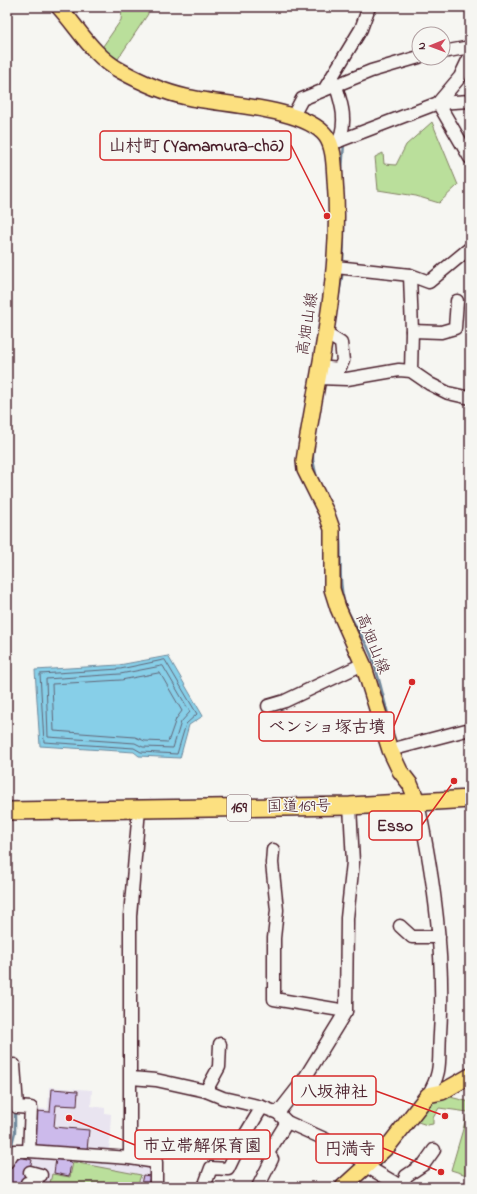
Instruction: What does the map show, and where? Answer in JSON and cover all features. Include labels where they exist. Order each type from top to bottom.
[{"type":"highway","name":"国道169号","points":[[7,811],[350,806],[470,799]]},
{"type":"main road","points":[[59,7],[88,44],[103,58],[119,70],[141,81],[164,91],[186,97],[293,116],[316,127],[325,134],[340,140]]},
{"type":"main road","name":"高畑山線","points":[[340,140],[337,194],[340,268],[325,333],[318,372],[304,461],[305,470],[326,512],[332,529],[332,589],[338,608],[363,664],[390,750],[400,771],[410,784],[418,803]]},
{"type":"main road","points":[[343,1187],[389,1145],[402,1131],[428,1095],[442,1092],[470,1076]]},
{"type":"street","points":[[324,90],[362,30],[370,7]]},
{"type":"street","points":[[451,51],[470,47]]},
{"type":"street","points":[[438,102],[460,77],[470,56]]},
{"type":"street","points":[[293,116],[302,99],[371,71],[411,59]]},
{"type":"street","points":[[340,84],[344,114],[344,130],[340,140]]},
{"type":"street","points":[[340,140],[438,102],[470,101]]},
{"type":"street","points":[[438,102],[470,158]]},
{"type":"street","points":[[340,268],[410,275],[430,282],[470,248]]},
{"type":"street","points":[[410,275],[412,331],[411,371]]},
{"type":"street","points":[[412,331],[440,332],[455,328],[457,301]]},
{"type":"street","points":[[318,372],[340,369],[343,361],[341,343],[325,333]]},
{"type":"street","points":[[318,372],[347,379],[399,370],[411,371],[430,384],[448,393],[470,398]]},
{"type":"street","points":[[268,706],[285,701],[363,664]]},
{"type":"street","points":[[390,750],[470,729]]},
{"type":"street","points":[[418,803],[434,886],[439,937],[442,1006],[439,1074],[428,1095]]},
{"type":"street","points":[[278,1113],[303,1081],[346,1011],[347,918],[353,862],[350,806]]},
{"type":"street","points":[[130,1158],[130,916],[139,809]]},
{"type":"street","points":[[273,850],[272,863],[277,910],[274,938],[274,999],[346,1011]]},
{"type":"street","points":[[400,926],[412,937],[439,937]]},
{"type":"street","points":[[206,1090],[219,1067],[220,1044]]},
{"type":"street","points":[[14,1065],[17,1106],[31,1108],[29,1151]]},
{"type":"street","points":[[131,1078],[189,1086],[206,1090],[224,1098],[262,1107],[278,1113],[287,1122],[338,1145],[366,1165],[402,1187],[406,1176],[424,1164],[434,1150]]},
{"type":"street","points":[[204,1187],[211,1168],[228,1169],[242,1140],[262,1107]]},
{"type":"street","points":[[258,1187],[272,1159],[268,1153],[287,1122]]},
{"type":"street","points":[[10,1156],[29,1151],[130,1158],[156,1162],[156,1187]]},
{"type":"shaded area","points":[[49,1087],[92,1090],[91,1106],[105,1108],[105,1113],[111,1114],[109,1153],[32,1146],[34,1109],[48,1109]]},
{"type":"shaded area","points":[[15,1155],[152,1165],[153,1187],[7,1187],[7,1166]]},
{"type":"green space","points":[[122,7],[147,7],[148,14],[116,62],[101,49],[121,20]]},
{"type":"green space","points":[[432,122],[458,185],[439,203],[416,196],[378,190],[375,157],[383,153],[384,164],[396,165],[406,145]]},
{"type":"green space","points":[[446,1096],[470,1102],[470,1176],[451,1170],[468,1112],[439,1108],[433,1118],[433,1124],[427,1125],[415,1121],[428,1102]]},
{"type":"green space","points":[[73,1162],[141,1175],[137,1187],[49,1187],[52,1174],[70,1177]]},
{"type":"water","points":[[168,656],[203,716],[189,725],[180,758],[139,756],[134,752],[40,746],[35,670],[119,665]]},
{"type":"building","points":[[52,1089],[78,1091],[77,1106],[56,1105],[54,1127],[89,1130],[87,1150],[33,1146],[36,1111],[50,1112]]},
{"type":"building","points":[[16,1156],[32,1160],[26,1187],[7,1187],[10,1165]]},
{"type":"building","points":[[56,1159],[71,1162],[69,1176],[54,1173]]},
{"type":"building","points":[[143,1175],[150,1176],[148,1185],[141,1184]]},
{"type":"waterway","points":[[369,23],[376,7]]},
{"type":"waterway","points":[[340,79],[343,68],[366,32]]},
{"type":"waterway","points":[[342,170],[344,143]]},
{"type":"waterway","points":[[343,264],[344,227]]},
{"type":"waterway","points":[[337,305],[343,271]]},
{"type":"waterway","points":[[313,448],[313,460],[317,479]]},
{"type":"waterway","points":[[334,514],[340,535],[341,579],[344,601],[349,614],[372,658],[390,720]]},
{"type":"waterway","points":[[11,1148],[15,1132],[15,1110]]},
{"type":"place","name":"山村町 (Yamamura-chō)","points":[[327,216]]},
{"type":"place","name":"ベンショ塚古墳","points":[[412,682]]},
{"type":"place","name":"Esso","points":[[454,781]]},
{"type":"place","name":"八坂神社","points":[[445,1116]]},
{"type":"place","name":"市立帯解保育園","points":[[69,1118]]},
{"type":"place","name":"円満寺","points":[[441,1172]]}]
